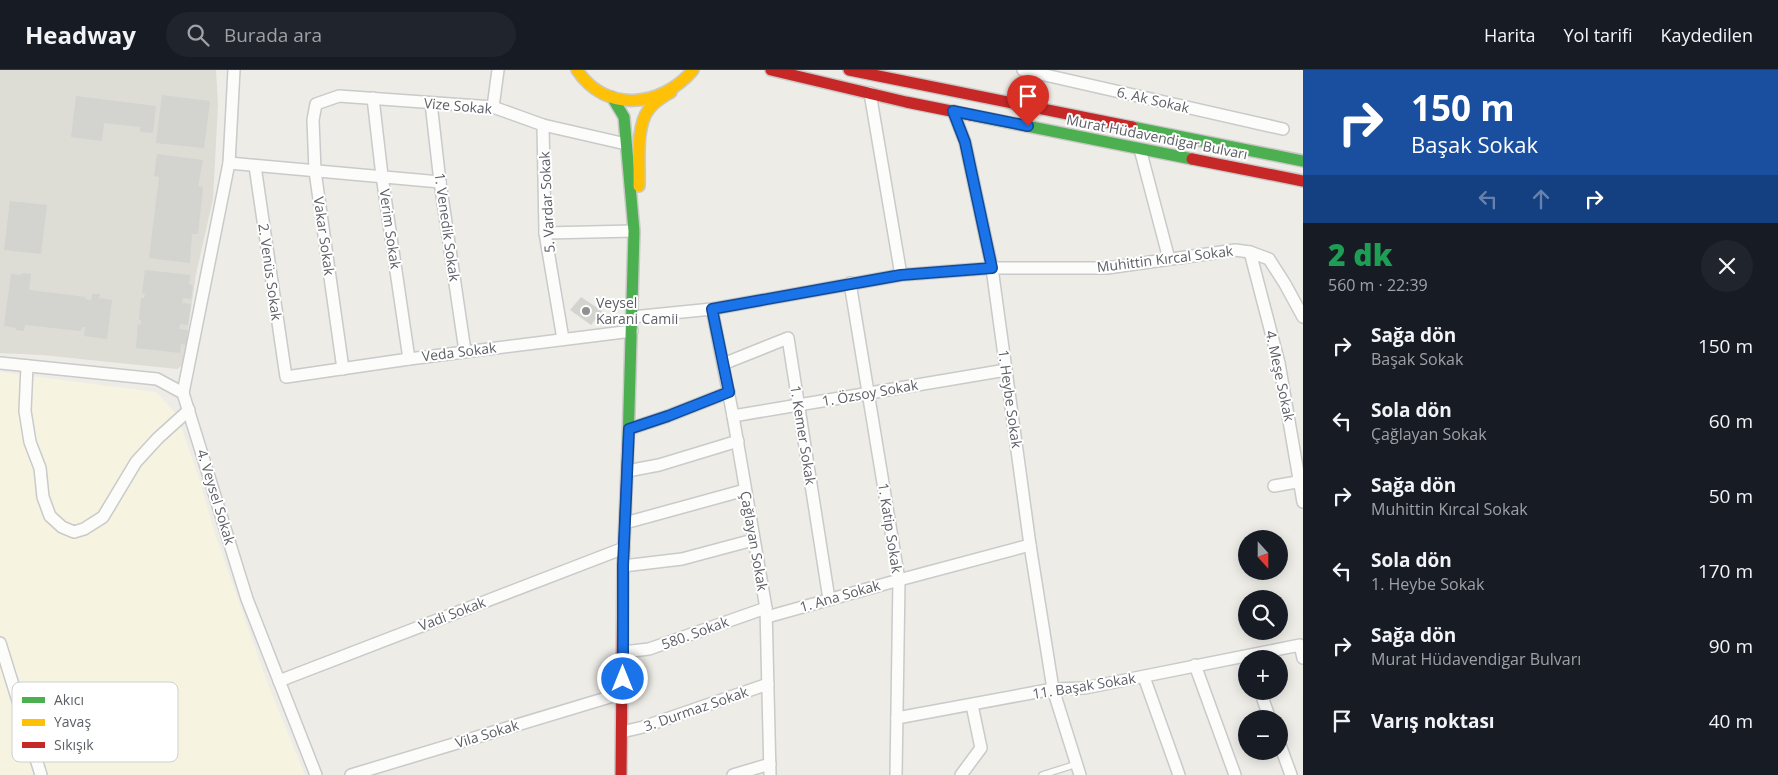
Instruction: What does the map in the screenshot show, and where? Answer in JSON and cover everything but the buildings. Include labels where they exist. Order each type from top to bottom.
[{"type":"main road","points":[[577,70],[594,88],[612,97],[632,101],[652,99],[671,92]]},
{"type":"main road","points":[[621,775],[623,566],[629,429],[634,231],[642,129],[647,112],[653,105],[687,79],[693,70]]},
{"type":"main road","name":"Murat Hüdavendigar Bulvarı","points":[[771,70],[953,111],[1303,181]]},
{"type":"main road","name":"Murat Hüdavendigar Bulvarı","points":[[849,70],[1303,161]]},
{"type":"main road","points":[[612,97],[624,117],[634,231]]},
{"type":"street","points":[[0,363],[157,379],[183,393],[229,163],[234,70]]},
{"type":"street","points":[[493,107],[498,70]]},
{"type":"street","name":"6. Ak Sokak","points":[[1023,70],[1283,130]]},
{"type":"street","points":[[870,93],[901,275]]},
{"type":"street","name":"Vize Sokak","points":[[316,104],[339,96],[493,107],[543,125],[626,144]]},
{"type":"street","name":"Verim Sokak","points":[[373,98],[382,176],[409,359]]},
{"type":"street","name":"1. Venedik Sokak","points":[[431,103],[440,182],[465,351]]},
{"type":"street","name":"Vakar Sokak","points":[[316,104],[313,120],[315,171],[343,369]]},
{"type":"street","name":"1. Heybe Sokak","points":[[953,111],[965,142],[992,268],[1030,545],[1053,689],[1078,769]]},
{"type":"street","name":"5. Vardar Sokak","points":[[543,125],[545,233],[563,339]]},
{"type":"street","points":[[1140,149],[1169,260]]},
{"type":"street","points":[[229,163],[440,182]]},
{"type":"street","name":"2. Venüs Sokak","points":[[255,166],[286,377]]},
{"type":"street","points":[[545,233],[634,231]]},
{"type":"street","name":"Muhittin Kırcal Sokak","points":[[632,317],[712,309],[901,275],[992,268],[1107,268],[1236,250],[1250,252]]},
{"type":"street","points":[[1250,252],[1269,259],[1303,316]]},
{"type":"street","name":"4. Meşe Sokak","points":[[1250,252],[1279,363],[1301,481],[1303,502]]},
{"type":"street","name":"1. Katip Sokak","points":[[850,284],[899,580],[896,775]]},
{"type":"street","name":"Çağlayan Sokak","points":[[712,309],[738,441],[766,613],[770,769]]},
{"type":"street","name":"Veda Sokak","points":[[286,377],[465,351],[632,331]]},
{"type":"street","name":"1. Kemer Sokak","points":[[723,364],[788,338],[829,600]]},
{"type":"street","points":[[27,366],[25,411],[30,442],[40,468],[43,497],[50,516],[62,527],[74,532],[84,529],[103,517],[136,462],[158,438],[189,410]]},
{"type":"street","name":"1. Özsoy Sokak","points":[[733,416],[1006,370]]},
{"type":"street","points":[[629,429],[729,392]]},
{"type":"street","name":"4. Veysel Sokak","points":[[183,393],[247,599],[316,775]]},
{"type":"street","points":[[627,471],[659,465],[738,441]]},
{"type":"street","points":[[1274,486],[1301,481]]},
{"type":"street","points":[[625,524],[746,490]]},
{"type":"street","points":[[623,566],[682,559],[753,540]]},
{"type":"street","name":"1. Ana Sokak","points":[[766,613],[829,600],[1030,545]]},
{"type":"street","name":"Vadi Sokak","points":[[279,681],[624,548]]},
{"type":"street","name":"580. Sokak","points":[[623,652],[650,649],[766,613]]},
{"type":"street","points":[[0,643],[12,682]]},
{"type":"street","name":"11. Başak Sokak","points":[[1278,650],[1300,645],[1303,658]]},
{"type":"street","name":"11. Başak Sokak","points":[[897,718],[1053,689],[1085,688],[1238,659]]},
{"type":"street","points":[[1195,666],[1235,775]]},
{"type":"street","points":[[1144,677],[1179,775]]},
{"type":"street","name":"3. Durmaz Sokak","points":[[622,732],[643,727],[768,684]]},
{"type":"street","name":"Vila Sokak","points":[[351,775],[623,693]]},
{"type":"street","points":[[961,775],[981,748],[972,705]]},
{"type":"street","points":[[1286,760],[1291,775]]},
{"type":"street","points":[[37,762],[41,775]]},
{"type":"street","points":[[733,775],[770,769]]},
{"type":"lane","points":[[1042,775],[1078,769]]},
{"type":"shaded area","points":[[0,70],[216,70],[218,105],[213,199],[196,274],[183,365],[177,369],[42,355],[0,353]]},
{"type":"shaded area","points":[[0,372],[156,392],[177,415],[198,475],[215,534],[267,682],[305,775],[0,775]]},
{"type":"traffic: fast","points":[[612,97],[624,117],[634,231],[628,445]]},
{"type":"traffic: fast","points":[[971,115],[1192,159]]},
{"type":"traffic: fast","points":[[1132,127],[1303,161]]},
{"type":"traffic: slow","points":[[577,70],[589,84],[603,94],[618,99],[634,100],[650,98],[666,92],[693,70]]},
{"type":"traffic: slow","points":[[639,186],[640,135],[645,117],[649,109],[659,99],[671,92]]},
{"type":"traffic: jam","points":[[771,70],[906,102],[971,115]]},
{"type":"traffic: jam","points":[[849,70],[1132,127]]},
{"type":"traffic: jam","points":[[1192,159],[1303,181]]},
{"type":"traffic: jam","points":[[621,775],[623,566],[628,445]]},
{"type":"place","name":"Veysel Karani Camii","points":[[586,311]]},
{"type":"route","points":[[623,679],[623,566],[629,429],[729,392],[712,309],[901,275],[992,268],[965,142],[953,111],[1028,126]]}]
